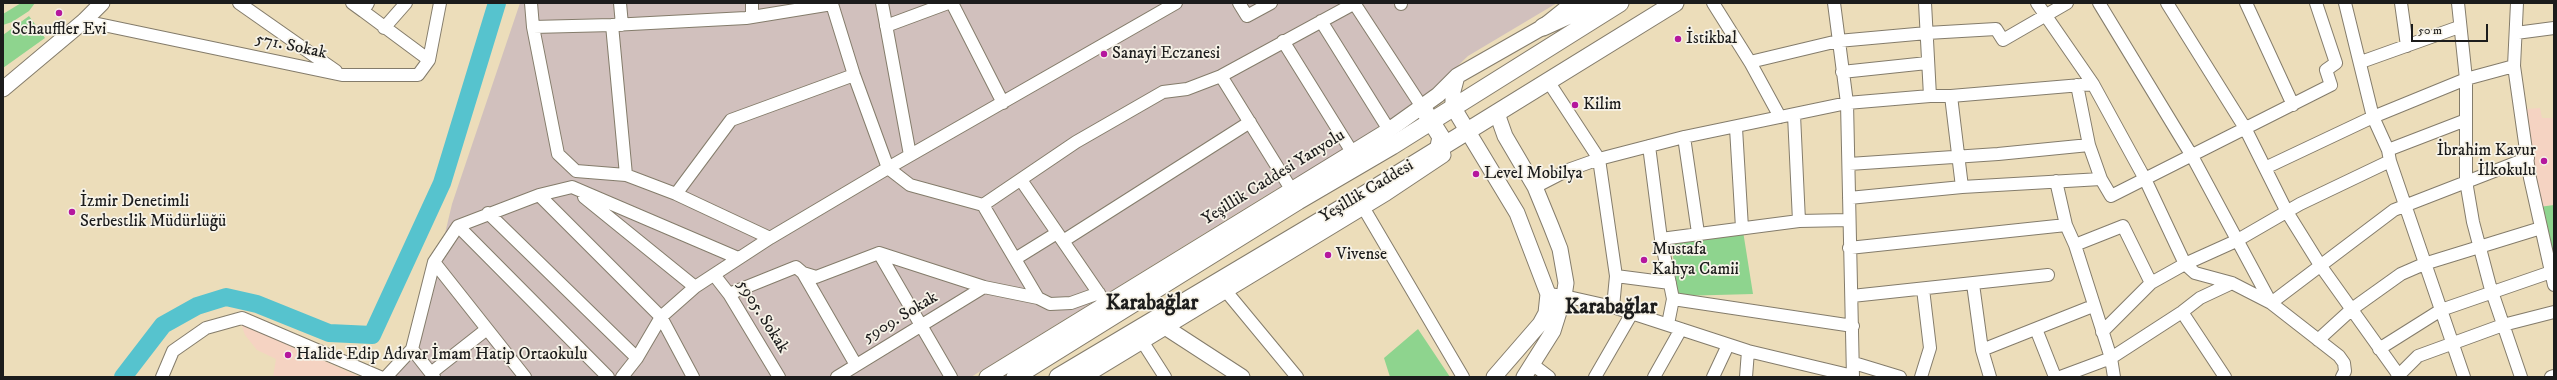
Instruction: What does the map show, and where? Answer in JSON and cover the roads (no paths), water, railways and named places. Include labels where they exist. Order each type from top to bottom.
[{"type":"highway","points":[[1543,27],[1596,3]]},
{"type":"highway","name":"Yeşillik Caddesi","points":[[1015,377],[1426,114],[1452,107],[1620,3]]},
{"type":"highway","name":"Yeşillik Caddesi","points":[[1058,377],[1438,154],[1548,81],[1675,3]]},
{"type":"highway","points":[[1426,114],[1441,137],[1438,154]]},
{"type":"main road","points":[[3,89],[84,22],[102,3]]},
{"type":"main road","name":"Yeşillik Caddesi Yanyolu","points":[[987,377],[1102,299],[1389,130],[1426,114],[1457,76],[1543,27],[1573,3]]},
{"type":"main road","points":[[1457,76],[1452,91],[1452,107],[1517,213],[1548,294],[1546,313],[1540,324],[1494,377]]},
{"type":"main road","points":[[1503,112],[1504,136],[1535,187],[1560,249],[1566,283],[1564,296],[1552,331],[1528,371]]},
{"type":"main road","points":[[1083,377],[1363,207],[1438,154]]},
{"type":"main road","points":[[1165,327],[1236,376]]},
{"type":"street","points":[[239,3],[342,74]]},
{"type":"street","points":[[352,3],[365,7],[384,28],[429,60]]},
{"type":"street","points":[[384,28],[406,3]]},
{"type":"street","name":"571. Sokak","points":[[84,22],[342,74],[418,75],[429,60],[440,3]]},
{"type":"street","points":[[531,3],[533,27],[558,154],[576,171],[626,175],[676,194],[770,238]]},
{"type":"street","points":[[620,3],[617,25],[626,175]]},
{"type":"street","points":[[752,3],[752,17]]},
{"type":"street","points":[[533,27],[617,25],[752,17],[832,3],[854,75],[888,168],[910,185],[983,205],[1038,298]]},
{"type":"street","points":[[882,3],[910,155]]},
{"type":"street","points":[[886,26],[948,3]]},
{"type":"street","points":[[952,3],[1003,103]]},
{"type":"street","points":[[622,377],[637,358],[661,317],[695,286],[715,276],[738,258],[770,238],[910,155],[1176,3]]},
{"type":"street","points":[[1239,3],[1247,16],[1271,3]]},
{"type":"street","points":[[983,205],[1076,142],[1163,92],[1187,89],[1221,76],[1354,3],[1426,114]]},
{"type":"street","points":[[1713,3],[1750,62],[1780,116]]},
{"type":"street","points":[[1548,294],[1613,307],[1668,324],[1728,346],[1748,351],[1801,371],[1853,376],[1854,363],[1849,248],[1847,103],[1834,3]]},
{"type":"street","points":[[1925,3],[1927,63],[1930,96]]},
{"type":"street","points":[[2036,3],[2093,84],[2145,179],[2185,264],[2195,273],[2232,284],[2271,303],[2318,340],[2344,363],[2345,371],[2342,377]]},
{"type":"street","points":[[1750,62],[1838,41],[1927,33],[1996,28],[2003,40],[2067,3]]},
{"type":"street","points":[[2099,3],[2192,156],[2236,241],[2271,303]]},
{"type":"street","points":[[2167,3],[2246,128],[2287,212],[2320,265],[2399,376],[2418,356],[2503,325],[2554,312]]},
{"type":"street","points":[[2246,3],[2293,105]]},
{"type":"street","points":[[2077,85],[2089,145],[2101,179],[2112,196],[2331,85],[2326,70],[2336,63],[2316,3]]},
{"type":"street","points":[[2345,3],[2361,62],[2373,117],[2389,155],[2405,208],[2464,377]]},
{"type":"street","points":[[2401,3],[2407,46]]},
{"type":"street","points":[[2458,3],[2459,27],[2466,79],[2466,181],[2479,247],[2490,286],[2521,377]]},
{"type":"street","points":[[2517,3],[2514,66],[2528,158],[2542,228],[2550,254],[2551,272],[2554,285]]},
{"type":"street","points":[[1320,21],[1389,130]]},
{"type":"street","points":[[2361,62],[2459,27]]},
{"type":"street","points":[[2516,33],[2554,28]]},
{"type":"street","points":[[1283,41],[1352,152]]},
{"type":"street","points":[[1842,72],[1927,63]]},
{"type":"street","points":[[2265,168],[2373,117],[2466,79],[2514,66]]},
{"type":"street","points":[[676,194],[731,120],[854,75]]},
{"type":"street","points":[[1221,76],[1291,189]]},
{"type":"street","points":[[1548,81],[1599,159],[1616,276],[1613,307]]},
{"type":"street","points":[[1535,187],[1568,170],[1599,159],[1684,137],[1736,128],[1780,116],[1794,115],[1847,103],[2093,84]]},
{"type":"street","points":[[1951,96],[1962,187]]},
{"type":"street","points":[[1794,115],[1799,221]]},
{"type":"street","points":[[2102,332],[2151,283],[2185,264],[2236,241],[2389,155],[2466,120]]},
{"type":"street","points":[[1014,259],[1060,237],[1250,122]]},
{"type":"street","points":[[1736,128],[1742,228]]},
{"type":"street","points":[[1684,137],[1698,233]]},
{"type":"street","points":[[1849,164],[2089,145]]},
{"type":"street","points":[[1649,146],[1662,239],[1673,299],[1668,324]]},
{"type":"street","points":[[2271,303],[2394,210],[2405,208],[2466,181],[2528,158]]},
{"type":"street","points":[[1849,198],[1962,187],[2101,179]]},
{"type":"street","points":[[803,273],[816,277],[879,253],[984,287],[1038,298],[1050,304],[1102,299],[1021,180]]},
{"type":"street","points":[[2056,181],[2066,225],[2075,245],[2093,306],[2111,358],[2114,377]]},
{"type":"street","points":[[386,377],[412,349],[434,262],[458,226],[488,213],[539,195],[572,187],[738,258]]},
{"type":"street","points":[[572,187],[695,286]]},
{"type":"street","points":[[539,195],[661,317],[693,377]]},
{"type":"street","points":[[1363,207],[1463,377]]},
{"type":"street","points":[[488,213],[637,358]]},
{"type":"street","points":[[1662,239],[1698,233],[1799,221],[1849,220]]},
{"type":"street","points":[[1849,248],[2066,225]]},
{"type":"street","points":[[458,226],[608,377]]},
{"type":"street","points":[[2075,245],[2123,226],[2151,283]]},
{"type":"street","points":[[2318,340],[2352,309],[2401,274],[2424,264],[2542,228]]},
{"type":"street","points":[[879,253],[923,325],[951,377]]},
{"type":"street","points":[[434,262],[525,377]]},
{"type":"street","points":[[729,294],[796,267],[803,273],[856,364]]},
{"type":"street","points":[[2379,349],[2440,310],[2551,272]]},
{"type":"street","name":"5905. Sokak","points":[[715,276],[729,294],[779,377]]},
{"type":"street","points":[[1616,276],[1670,283]]},
{"type":"street","points":[[1852,296],[2048,276]]},
{"type":"street","points":[[1973,284],[1982,350],[1990,377]]},
{"type":"street","points":[[2060,377],[2111,358],[2182,312],[2200,298],[2232,284]]},
{"type":"street","name":"5909. Sokak","points":[[837,377],[984,287]]},
{"type":"street","points":[[1921,377],[1930,348],[1923,289]]},
{"type":"street","points":[[1225,290],[1297,377]]},
{"type":"street","points":[[1673,299],[1853,326]]},
{"type":"street","points":[[1982,350],[2093,306]]},
{"type":"street","points":[[2182,312],[2225,377]]},
{"type":"street","points":[[1595,377],[1632,313]]},
{"type":"street","points":[[162,377],[173,351],[206,328],[242,318],[380,377]]},
{"type":"street","points":[[412,349],[432,375],[487,329]]},
{"type":"street","points":[[1654,377],[1681,329]]},
{"type":"street","points":[[2036,329],[2055,377]]},
{"type":"street","points":[[1142,341],[1165,377]]},
{"type":"street","points":[[1713,377],[1728,346]]},
{"type":"street","points":[[1746,377],[1748,351]]},
{"type":"street","points":[[1854,363],[1900,377]]},
{"type":"street","points":[[1528,371],[1549,377]]},
{"type":"waterway","points":[[123,377],[163,325],[197,306],[226,297],[257,304],[329,333],[372,335],[442,183],[497,3]]},
{"type":"place","name":"Schauffler Evi","points":[[59,13]]},
{"type":"place","name":"İstikbal","points":[[1678,39]]},
{"type":"place","name":"Sanayi Eczanesi","points":[[1104,54]]},
{"type":"place","name":"Kilim","points":[[1575,105]]},
{"type":"place","name":"İbrahim Kavur İlkokulu","points":[[2544,161]]},
{"type":"place","name":"Level Mobilya","points":[[1476,174]]},
{"type":"place","name":"İzmir Denetimli Serbestlik Müdürlüğü","points":[[72,212]]},
{"type":"place","name":"Vivense","points":[[1328,255]]},
{"type":"place","name":"Mustafa Kahya Camii","points":[[1644,260]]},
{"type":"place","name":"Halide Edip Adıvar İmam Hatip Ortaokulu","points":[[288,355]]},
{"type":"district","name":"Karabağlar","points":[[1152,305]]},
{"type":"district","name":"Karabağlar","points":[[1611,309]]}]
